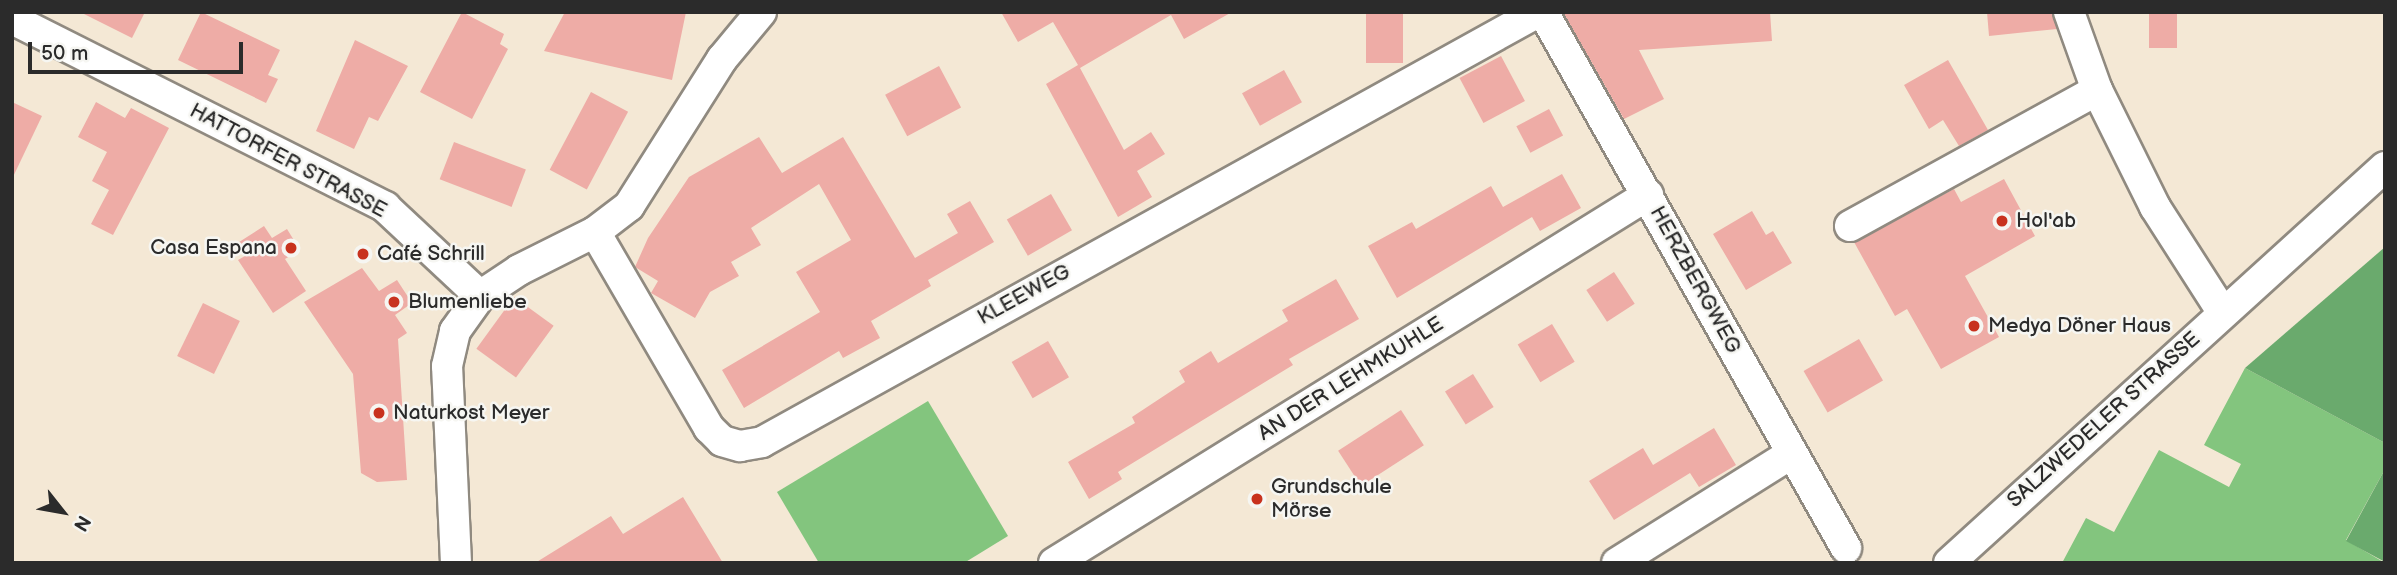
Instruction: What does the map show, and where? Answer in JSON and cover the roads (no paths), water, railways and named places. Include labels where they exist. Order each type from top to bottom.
[{"type":"street","points":[[456,563],[447,366],[455,331],[480,296],[519,270],[595,232],[629,206],[722,59],[761,12]]},
{"type":"street","name":"KLEEWEG","points":[[595,232],[709,429],[731,443],[762,442],[958,331],[1540,12]]},
{"type":"street","name":"HERZBERGWEG","points":[[1540,12],[1648,195],[1846,548]]},
{"type":"street","points":[[2069,12],[2097,90],[2155,207],[2223,313]]},
{"type":"street","name":"HATTORFER STRASSE","points":[[12,19],[385,207],[480,296]]},
{"type":"street","points":[[1850,226],[2097,90]]},
{"type":"street","name":"SALZWEDELER STRASSE","points":[[1949,563],[2385,167]]},
{"type":"street","name":"AN DER LEHMKUHLE","points":[[1054,563],[1648,195]]},
{"type":"street","points":[[1617,563],[1791,454]]},
{"type":"place","name":"Hol'ab","points":[[2002,221]]},
{"type":"place","name":"Casa Espana","points":[[291,248]]},
{"type":"place","name":"Café Schrill","points":[[363,254]]},
{"type":"place","name":"Blumenliebe","points":[[394,302]]},
{"type":"place","name":"Medya Döner Haus","points":[[1974,326]]},
{"type":"place","name":"Naturkost Meyer","points":[[379,413]]},
{"type":"place","name":"Grundschule Mörse","points":[[1257,499]]}]
